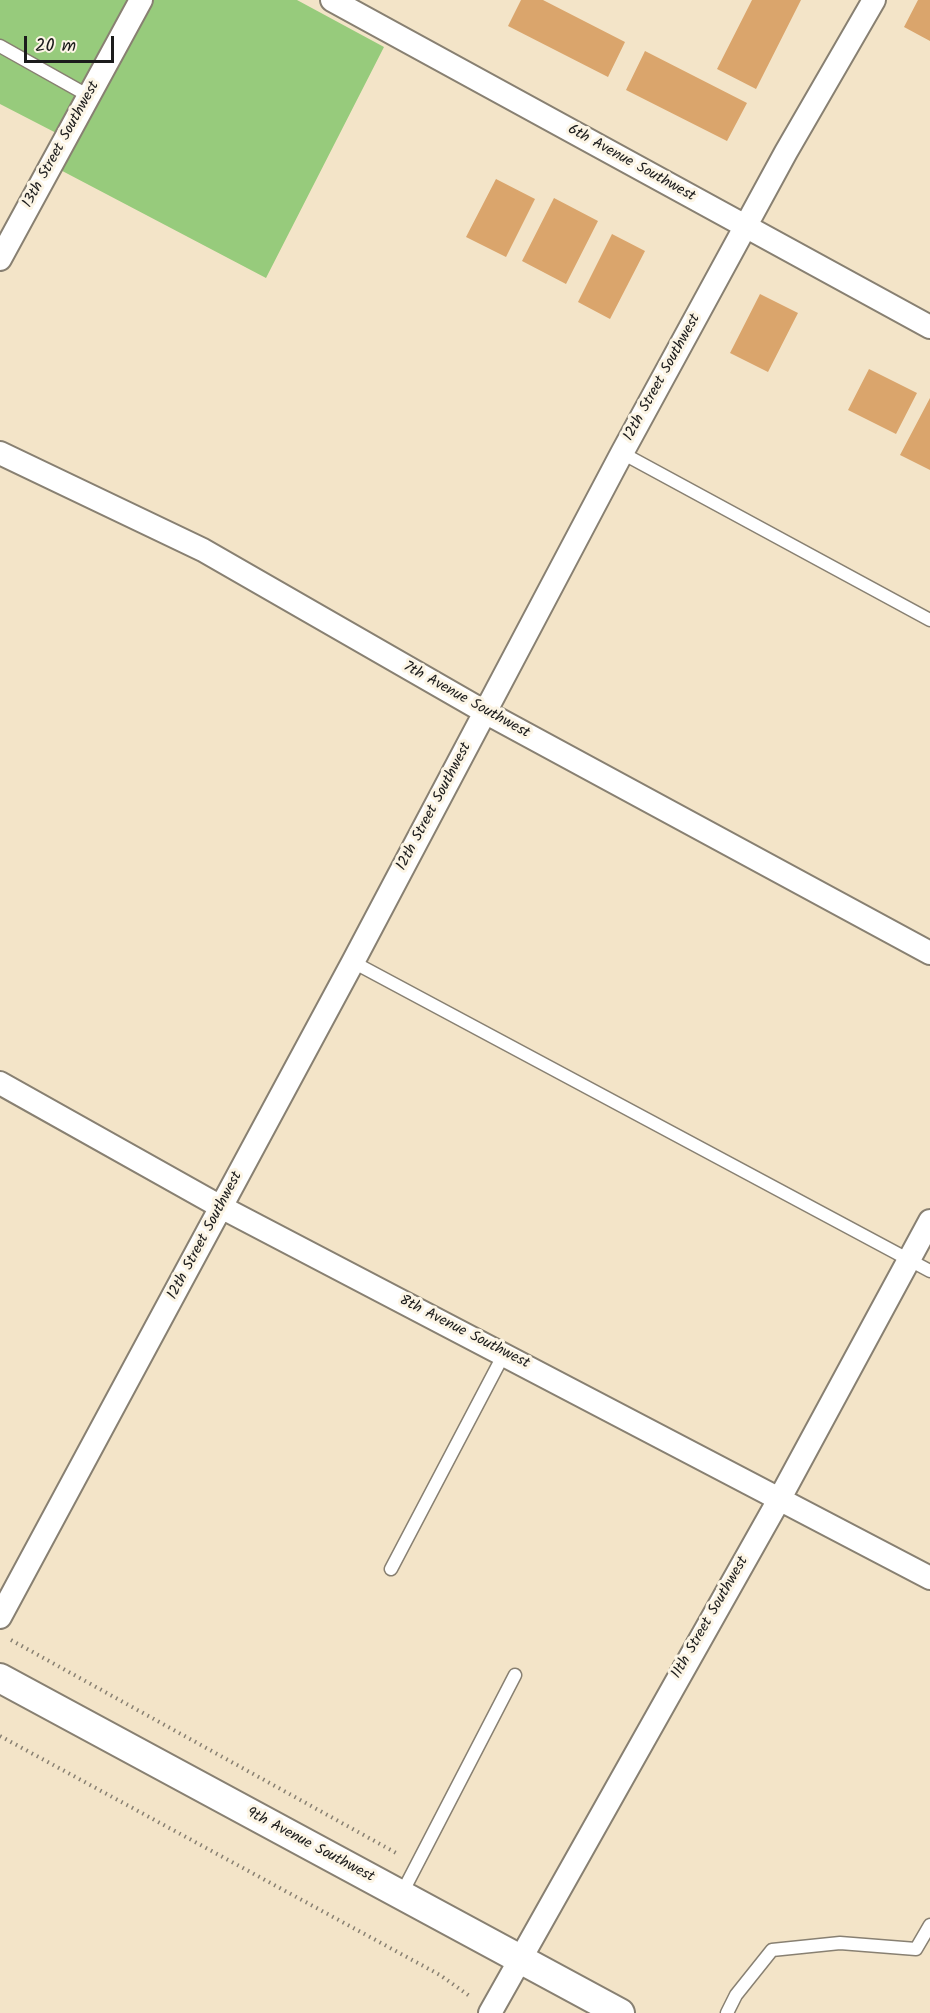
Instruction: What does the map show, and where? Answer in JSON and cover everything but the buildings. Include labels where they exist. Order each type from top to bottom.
[{"type":"street","name":"13th Street Southwest","points":[[0,259],[141,0]]},
{"type":"street","name":"6th Avenue Southwest","points":[[332,0],[360,7],[745,228],[930,327]]},
{"type":"street","name":"12th Street Southwest","points":[[4,1628],[221,1207],[622,453],[786,152],[874,0]]},
{"type":"street","name":"7th Avenue Southwest","points":[[0,453],[203,550],[485,712],[930,953]]},
{"type":"street","name":"8th Avenue Southwest","points":[[0,1083],[221,1207],[930,1578]]},
{"type":"street","name":"11th Street Southwest","points":[[491,2011],[780,1498],[930,1221]]},
{"type":"street","name":"9th Avenue Southwest","points":[[0,1678],[620,2013]]},
{"type":"lane","points":[[0,46],[89,96]]},
{"type":"lane","points":[[622,453],[930,620]]},
{"type":"lane","points":[[353,962],[930,1271]]},
{"type":"lane","points":[[391,1569],[504,1354]]},
{"type":"lane","points":[[401,1895],[515,1675]]},
{"type":"lane","points":[[727,2013],[736,1995],[772,1950],[840,1943],[916,1949],[930,1925]]},
{"type":"path","points":[[4,1628],[417,1864]]},
{"type":"path","points":[[0,1736],[440,1975],[491,2011]]},
{"type":"green space","points":[[0,0],[297,0],[384,47],[266,278],[49,164],[64,137],[0,104]]}]
